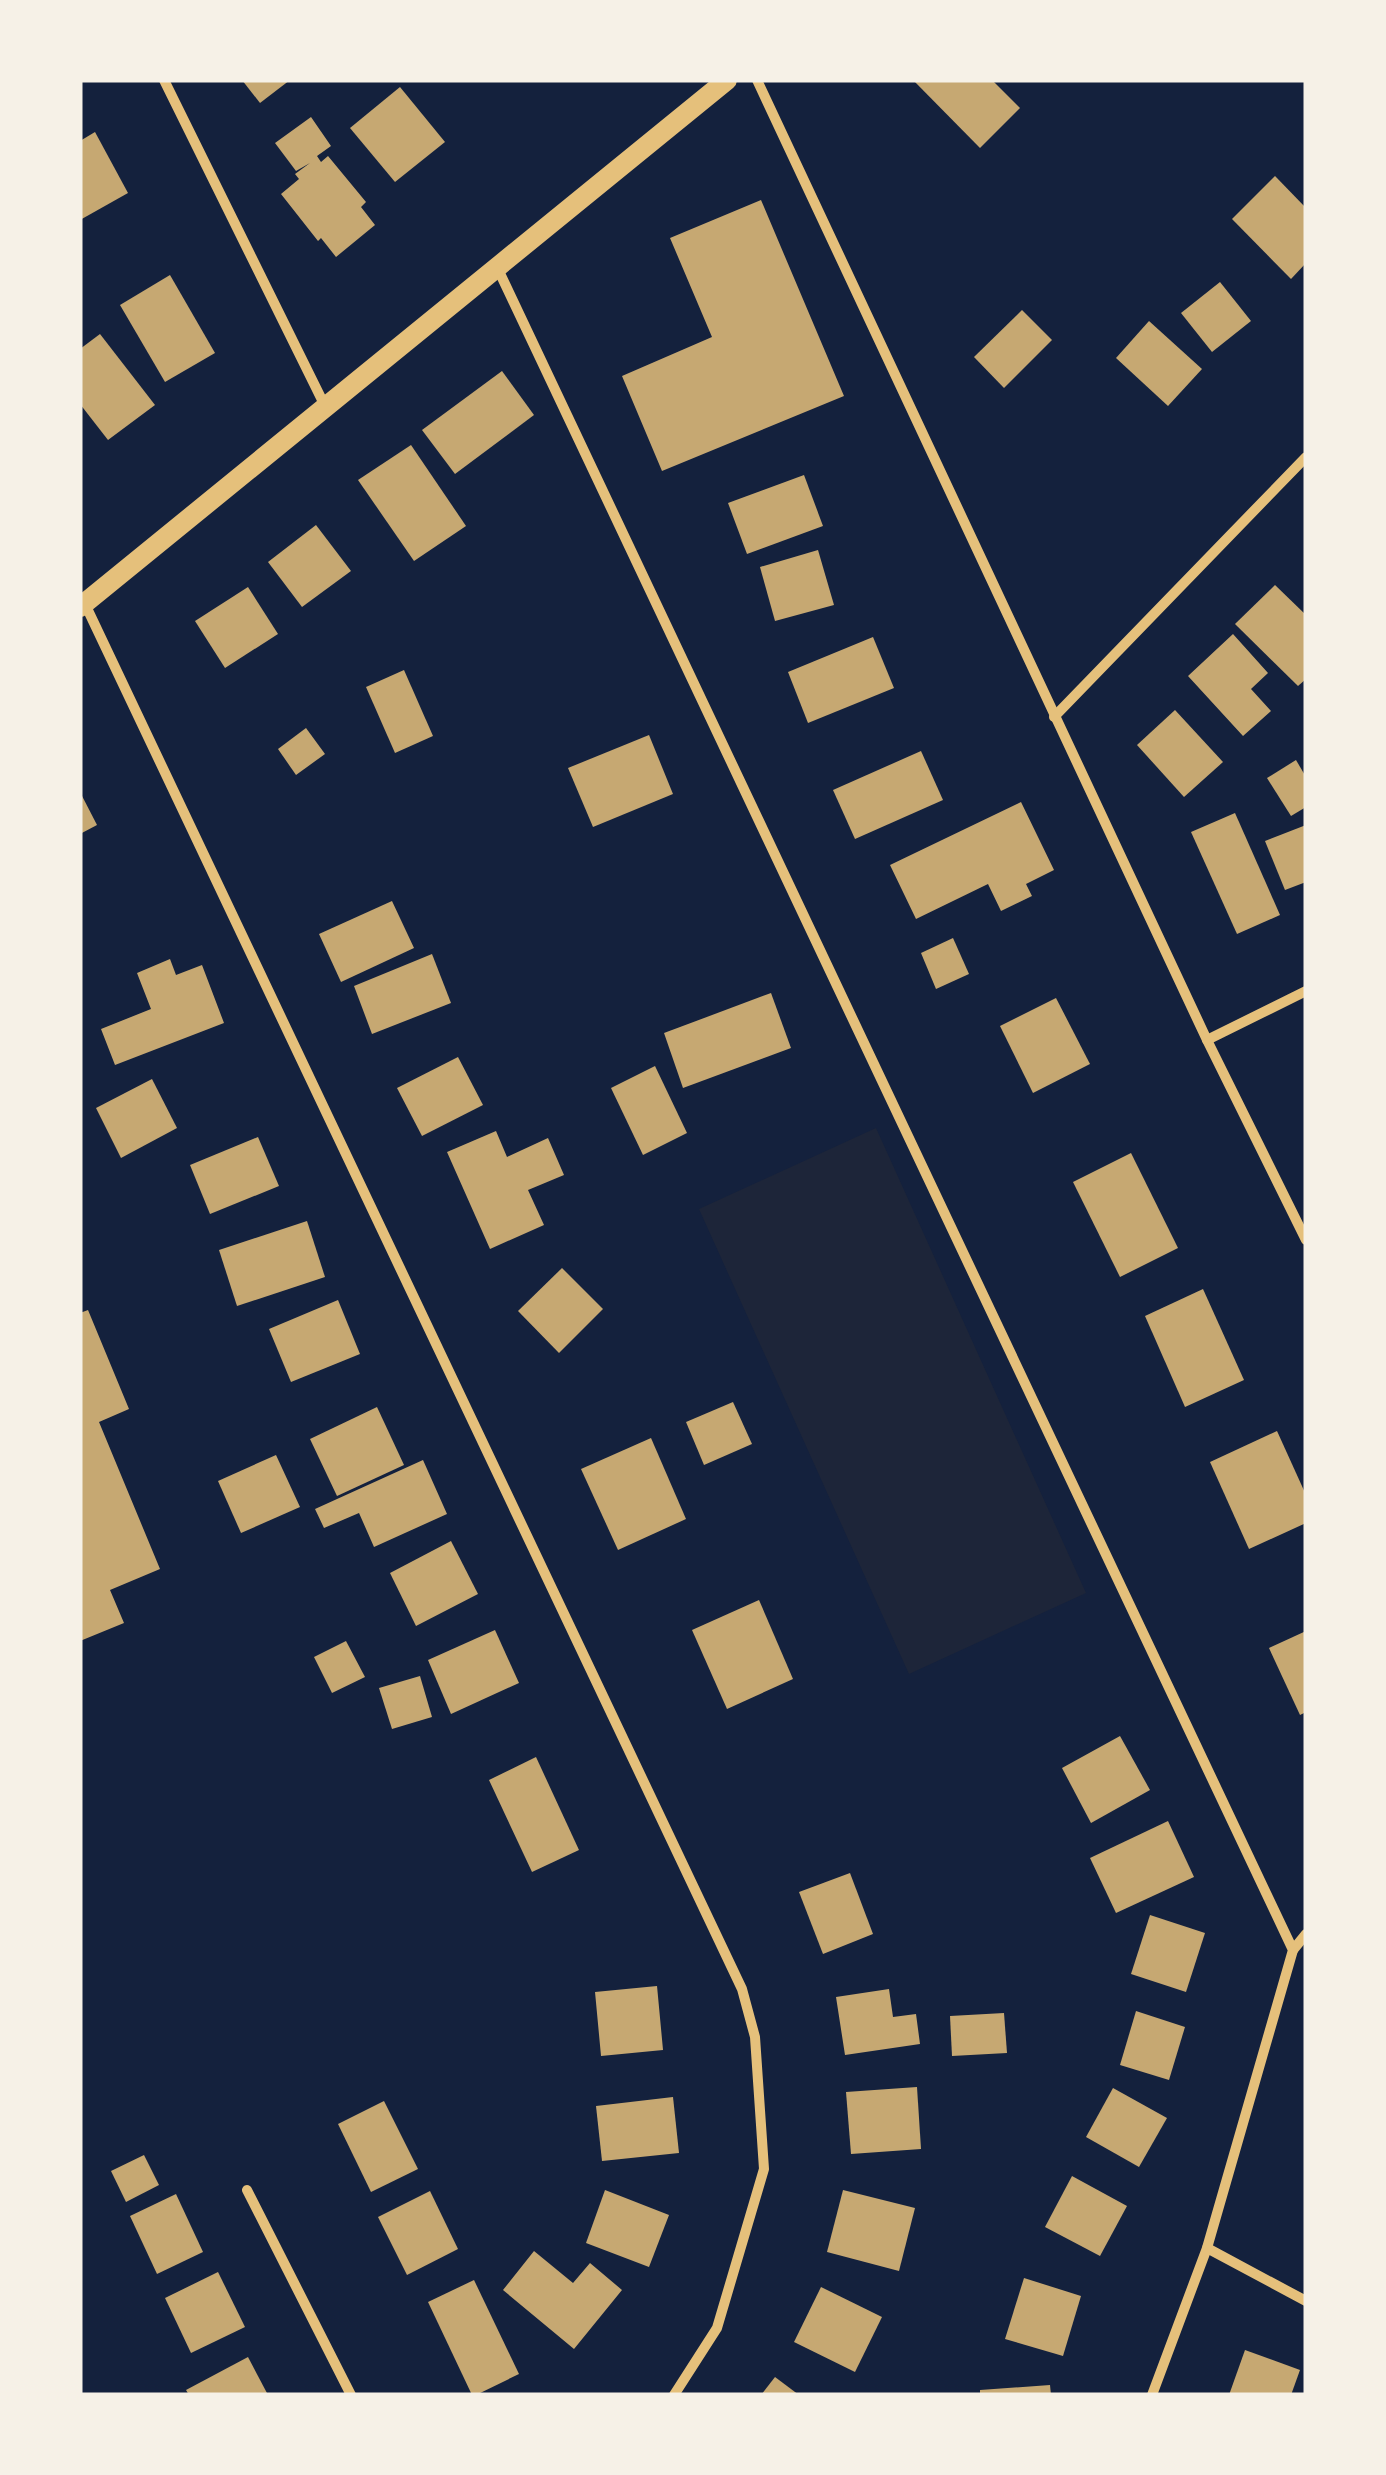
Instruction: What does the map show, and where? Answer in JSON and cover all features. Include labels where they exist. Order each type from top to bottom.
[{"type":"main road","points":[[82,605],[728,80]]},
{"type":"street","points":[[164,80],[326,408]]},
{"type":"street","points":[[757,80],[1206,1040],[1306,1240]]},
{"type":"street","points":[[497,267],[1293,1950]]},
{"type":"street","points":[[1054,717],[1306,457]]},
{"type":"street","points":[[82,605],[742,1989],[755,2037],[764,2169],[717,2328],[674,2395]]},
{"type":"street","points":[[1206,1040],[1306,992]]},
{"type":"street","points":[[1152,2395],[1207,2248],[1293,1950],[1306,1934]]},
{"type":"street","points":[[1293,1950],[1306,1951]]},
{"type":"street","points":[[247,2190],[351,2395]]},
{"type":"street","points":[[1207,2248],[1306,2300]]},
{"type":"shaded area","points":[[876,1128],[1086,1593],[909,1674],[699,1209]]},
{"type":"building","points":[[242,80],[290,80],[260,103]]},
{"type":"building","points":[[913,80],[992,80],[1020,108],[980,148]]},
{"type":"building","points":[[400,87],[445,142],[395,182],[350,128]]},
{"type":"building","points":[[311,117],[331,146],[317,156],[321,162],[328,156],[366,202],[361,207],[375,225],[336,257],[321,238],[318,241],[281,194],[299,179],[295,174],[310,163],[296,171],[275,143]]},
{"type":"building","points":[[95,132],[128,193],[80,220],[80,141]]},
{"type":"building","points":[[1275,176],[1306,208],[1306,263],[1291,279],[1232,219]]},
{"type":"building","points":[[761,200],[844,396],[662,471],[622,376],[712,337],[670,238]]},
{"type":"building","points":[[170,275],[215,353],[165,382],[120,305]]},
{"type":"building","points":[[1220,282],[1251,321],[1212,352],[1181,313]]},
{"type":"building","points":[[1022,310],[1052,340],[1004,388],[974,357]]},
{"type":"building","points":[[1149,321],[1202,369],[1168,406],[1116,358]]},
{"type":"building","points":[[100,334],[155,405],[108,440],[80,404],[80,349]]},
{"type":"building","points":[[502,371],[534,415],[455,474],[422,430]]},
{"type":"building","points":[[411,445],[466,526],[414,561],[358,480]]},
{"type":"building","points":[[804,475],[823,526],[747,554],[728,503]]},
{"type":"building","points":[[316,525],[351,571],[302,607],[268,562]]},
{"type":"building","points":[[818,550],[834,605],[775,621],[760,567]]},
{"type":"building","points":[[1275,585],[1306,615],[1306,679],[1298,686],[1235,624]]},
{"type":"building","points":[[248,587],[278,634],[225,668],[195,621]]},
{"type":"building","points":[[1233,634],[1268,673],[1251,689],[1271,711],[1243,736],[1188,676]]},
{"type":"building","points":[[873,637],[894,688],[808,723],[788,672]]},
{"type":"building","points":[[404,670],[433,736],[395,753],[366,687]]},
{"type":"building","points":[[1175,710],[1223,762],[1184,797],[1137,745]]},
{"type":"building","points":[[306,728],[325,754],[296,775],[278,749]]},
{"type":"building","points":[[649,735],[673,794],[593,827],[568,768]]},
{"type":"building","points":[[921,751],[943,800],[855,839],[833,790]]},
{"type":"building","points":[[1296,760],[1306,777],[1306,807],[1291,816],[1267,778]]},
{"type":"building","points":[[80,792],[97,825],[80,834]]},
{"type":"building","points":[[1021,802],[1054,870],[1026,884],[1032,896],[1001,911],[988,884],[916,919],[890,865]]},
{"type":"building","points":[[1235,813],[1280,915],[1237,934],[1191,832]]},
{"type":"building","points":[[1306,825],[1306,882],[1285,890],[1265,841]]},
{"type":"building","points":[[392,901],[414,948],[341,982],[319,934]]},
{"type":"building","points":[[953,938],[969,974],[936,989],[921,953]]},
{"type":"building","points":[[432,954],[451,1003],[372,1034],[354,986]]},
{"type":"building","points":[[170,959],[176,975],[202,965],[224,1023],[115,1065],[101,1029],[151,1009],[137,973]]},
{"type":"building","points":[[771,993],[791,1048],[683,1088],[664,1033]]},
{"type":"building","points":[[1056,998],[1090,1064],[1033,1093],[1000,1026]]},
{"type":"building","points":[[458,1057],[483,1105],[422,1136],[397,1088]]},
{"type":"building","points":[[655,1066],[687,1133],[643,1155],[611,1088]]},
{"type":"building","points":[[152,1079],[177,1128],[121,1158],[96,1108]]},
{"type":"building","points":[[496,1131],[507,1157],[548,1138],[564,1175],[528,1190],[544,1225],[490,1249],[447,1152]]},
{"type":"building","points":[[258,1137],[279,1186],[210,1214],[190,1165]]},
{"type":"building","points":[[1131,1153],[1178,1248],[1120,1277],[1073,1182]]},
{"type":"building","points":[[307,1221],[325,1277],[237,1306],[219,1250]]},
{"type":"building","points":[[562,1268],[603,1309],[559,1353],[518,1311]]},
{"type":"building","points":[[1203,1289],[1244,1380],[1185,1407],[1145,1316]]},
{"type":"building","points":[[338,1300],[360,1354],[291,1382],[269,1329]]},
{"type":"building","points":[[88,1310],[129,1409],[99,1422],[160,1569],[110,1590],[124,1623],[80,1641],[80,1313]]},
{"type":"building","points":[[733,1402],[752,1444],[704,1465],[686,1422]]},
{"type":"building","points":[[377,1407],[404,1465],[337,1496],[310,1439]]},
{"type":"building","points":[[1277,1431],[1306,1495],[1306,1523],[1249,1549],[1210,1462]]},
{"type":"building","points":[[651,1438],[686,1519],[618,1550],[581,1469]]},
{"type":"building","points":[[276,1455],[300,1507],[241,1533],[218,1481]]},
{"type":"building","points":[[423,1460],[447,1514],[374,1547],[359,1513],[324,1528],[315,1509]]},
{"type":"building","points":[[451,1541],[478,1594],[416,1626],[390,1573]]},
{"type":"building","points":[[759,1600],[793,1679],[727,1709],[692,1630]]},
{"type":"building","points":[[495,1630],[519,1683],[451,1714],[428,1660]]},
{"type":"building","points":[[1306,1631],[1306,1712],[1300,1715],[1269,1648]]},
{"type":"building","points":[[346,1641],[365,1677],[332,1693],[314,1657]]},
{"type":"building","points":[[420,1676],[432,1717],[392,1729],[379,1688]]},
{"type":"building","points":[[1120,1736],[1150,1790],[1091,1823],[1062,1768]]},
{"type":"building","points":[[536,1757],[579,1850],[532,1872],[489,1780]]},
{"type":"building","points":[[1168,1821],[1194,1877],[1116,1913],[1090,1858]]},
{"type":"building","points":[[850,1873],[873,1934],[823,1954],[799,1892]]},
{"type":"building","points":[[1150,1915],[1205,1933],[1186,1992],[1131,1974]]},
{"type":"building","points":[[657,1986],[663,2050],[601,2056],[595,1992]]},
{"type":"building","points":[[889,1989],[893,2017],[916,2014],[920,2044],[845,2055],[836,1997]]},
{"type":"building","points":[[1136,2011],[1185,2027],[1169,2080],[1120,2065]]},
{"type":"building","points":[[1004,2013],[1007,2053],[952,2056],[950,2016]]},
{"type":"building","points":[[917,2087],[921,2149],[851,2154],[846,2092]]},
{"type":"building","points":[[1113,2088],[1167,2118],[1139,2167],[1086,2137]]},
{"type":"building","points":[[673,2097],[679,2153],[602,2161],[596,2106]]},
{"type":"building","points":[[384,2101],[418,2169],[371,2192],[338,2124]]},
{"type":"building","points":[[144,2155],[159,2185],[126,2202],[111,2171]]},
{"type":"building","points":[[1072,2176],[1127,2206],[1100,2256],[1045,2227]]},
{"type":"building","points":[[605,2190],[669,2215],[649,2267],[586,2243]]},
{"type":"building","points":[[843,2190],[915,2208],[899,2271],[827,2252]]},
{"type":"building","points":[[430,2191],[458,2249],[407,2275],[378,2217]]},
{"type":"building","points":[[176,2194],[203,2252],[157,2274],[130,2216]]},
{"type":"building","points":[[534,2251],[573,2283],[590,2263],[622,2290],[574,2349],[503,2290]]},
{"type":"building","points":[[218,2272],[245,2327],[191,2353],[165,2298]]},
{"type":"building","points":[[1024,2278],[1081,2296],[1063,2356],[1005,2339]]},
{"type":"building","points":[[474,2280],[519,2374],[472,2395],[428,2302]]},
{"type":"building","points":[[821,2287],[882,2317],[855,2372],[794,2342]]},
{"type":"building","points":[[1245,2350],[1300,2370],[1291,2395],[1229,2395]]},
{"type":"building","points":[[248,2357],[268,2395],[189,2395],[186,2390]]},
{"type":"building","points":[[775,2377],[799,2395],[761,2395]]},
{"type":"building","points":[[1050,2385],[1051,2395],[980,2395],[980,2390]]}]
